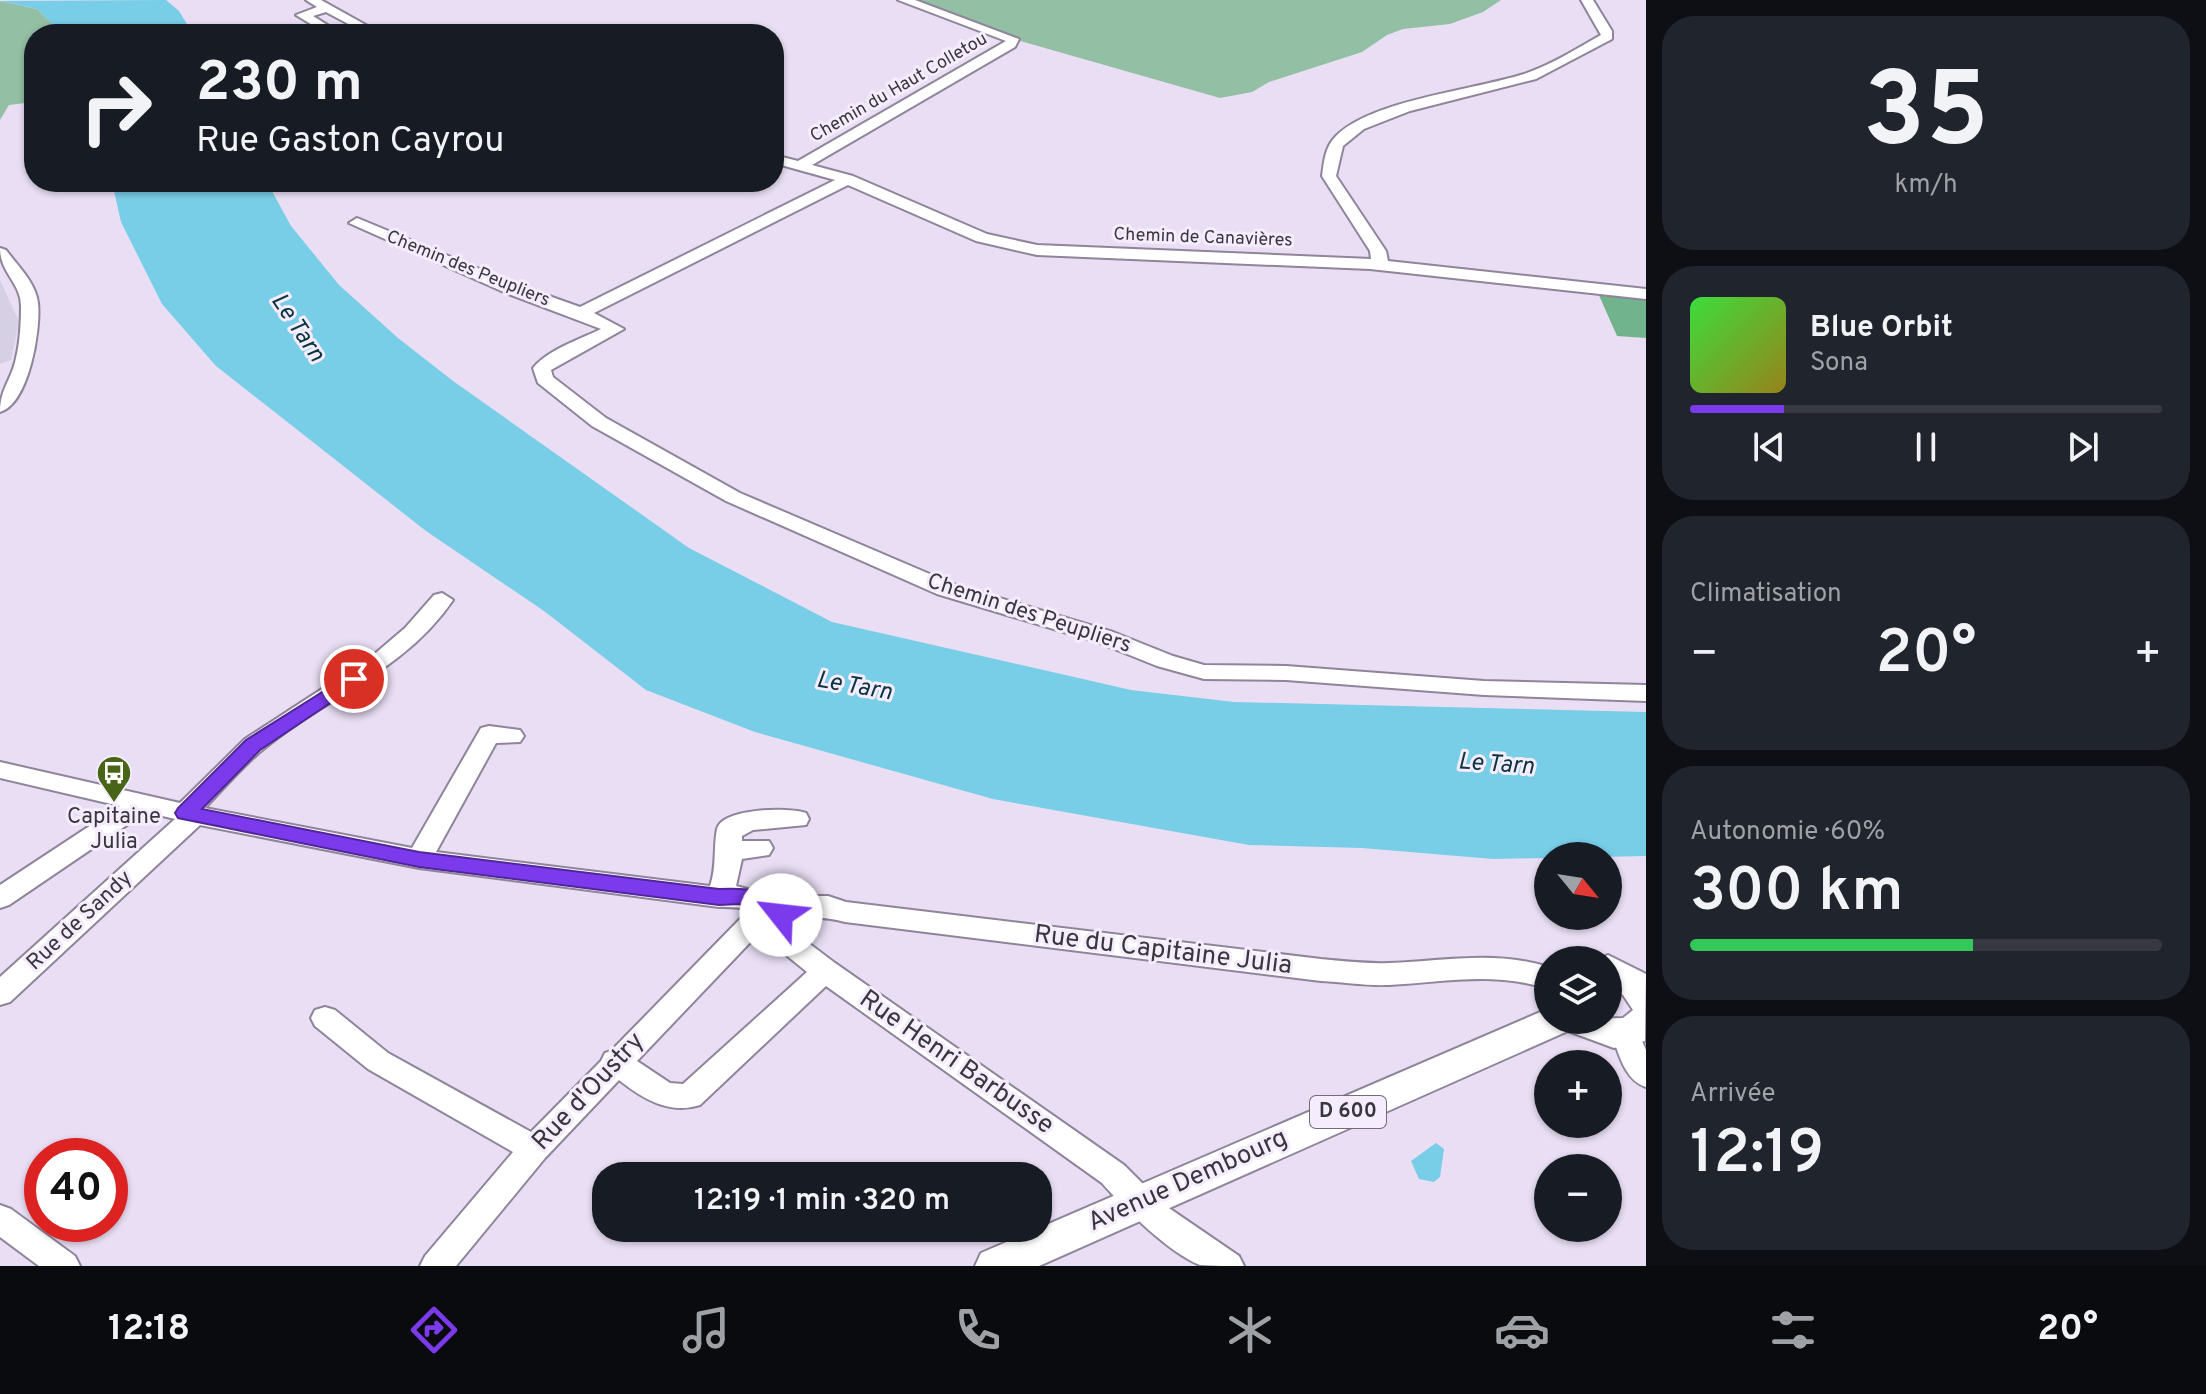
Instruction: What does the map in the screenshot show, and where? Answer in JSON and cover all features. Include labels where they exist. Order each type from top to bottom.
[{"type":"main road","name":"Avenue Dembourg","points":[[995,1266],[1534,1030]]},
{"type":"street","points":[[312,0],[358,24]]},
{"type":"street","name":"Chemin du Haut Colletou","points":[[801,165],[997,52],[1013,39],[904,0]]},
{"type":"street","points":[[1380,265],[1378,251],[1329,176],[1332,152],[1344,136],[1368,123],[1421,104],[1529,77],[1560,65],[1608,36],[1604,23],[1588,8],[1587,0]]},
{"type":"street","points":[[319,24],[302,15],[328,8]]},
{"type":"street","points":[[334,24],[347,18]]},
{"type":"street","name":"Chemin de Canavières","points":[[784,161],[848,179],[958,230],[1017,247],[1087,254],[1380,265],[1646,294]]},
{"type":"street","points":[[581,313],[848,179]]},
{"type":"street","name":"Chemin des Peupliers","points":[[357,223],[615,329],[555,358],[542,368],[544,379],[599,422],[733,497],[974,599],[1105,637],[1165,661],[1204,672],[1286,673],[1484,688],[1646,693]]},
{"type":"street","points":[[0,253],[24,286],[30,303],[25,358],[15,386],[0,406]]},
{"type":"street","name":"Rue de Sandy","points":[[0,994],[190,814],[253,745],[379,662],[413,633],[442,600]]},
{"type":"street","points":[[419,859],[489,734],[512,736]]},
{"type":"street","points":[[0,770],[190,814],[419,859],[719,897],[729,869],[730,827],[742,827],[742,821],[797,819]]},
{"type":"street","points":[[0,898],[144,802]]},
{"type":"street","points":[[730,851],[760,848]]},
{"type":"street","name":"Rue Henri Barbusse","points":[[719,897],[731,907],[763,914],[825,971],[1113,1174],[1138,1203],[1162,1224],[1228,1266]]},
{"type":"street","name":"Rue du Capitaine Julia","points":[[763,914],[845,912],[1321,970],[1384,974],[1503,969],[1534,972]]},
{"type":"street","name":"Rue d'Oustry","points":[[436,1266],[534,1149],[615,1061],[763,914]]},
{"type":"street","points":[[615,1061],[665,1096],[676,1099],[690,1096],[825,971]]},
{"type":"street","points":[[325,1018],[378,1061],[534,1149]]},
{"type":"street","points":[[1635,1026],[1637,1063],[1646,1075]]},
{"type":"street","points":[[0,1219],[64,1266]]},
{"type":"shaded area","points":[[0,280],[19,322],[11,360],[0,364]]},
{"type":"green space","points":[[904,0],[1501,0],[1483,12],[1450,24],[1403,29],[1387,35],[1362,52],[1269,82],[1252,92],[1220,98],[1013,39]]},
{"type":"green space","points":[[0,1],[37,9],[53,24],[24,24],[24,103],[9,105],[0,120]]},
{"type":"green space","points":[[1598,293],[1646,297],[1646,338],[1617,336]]},
{"type":"water","points":[[166,0],[179,11],[187,24],[53,24],[37,9],[0,1]]},
{"type":"water","name":"Le Tarn","points":[[114,192],[272,192],[291,226],[339,285],[398,338],[453,381],[689,548],[832,622],[1131,690],[1234,702],[1646,712],[1646,856],[1622,856],[1622,842],[1534,842],[1534,858],[1493,859],[1362,848],[1249,845],[993,799],[755,732],[646,690],[544,611],[426,531],[216,366],[162,304],[121,222]]},
{"type":"water","points":[[1436,1143],[1444,1149],[1440,1177],[1434,1182],[1419,1179],[1411,1161]]},
{"type":"place","name":"Capitaine Julia","points":[[114,804]]},
{"type":"route","points":[[354,679],[253,745],[185,813],[419,859],[719,897],[766,899],[779,906],[781,915]]}]
